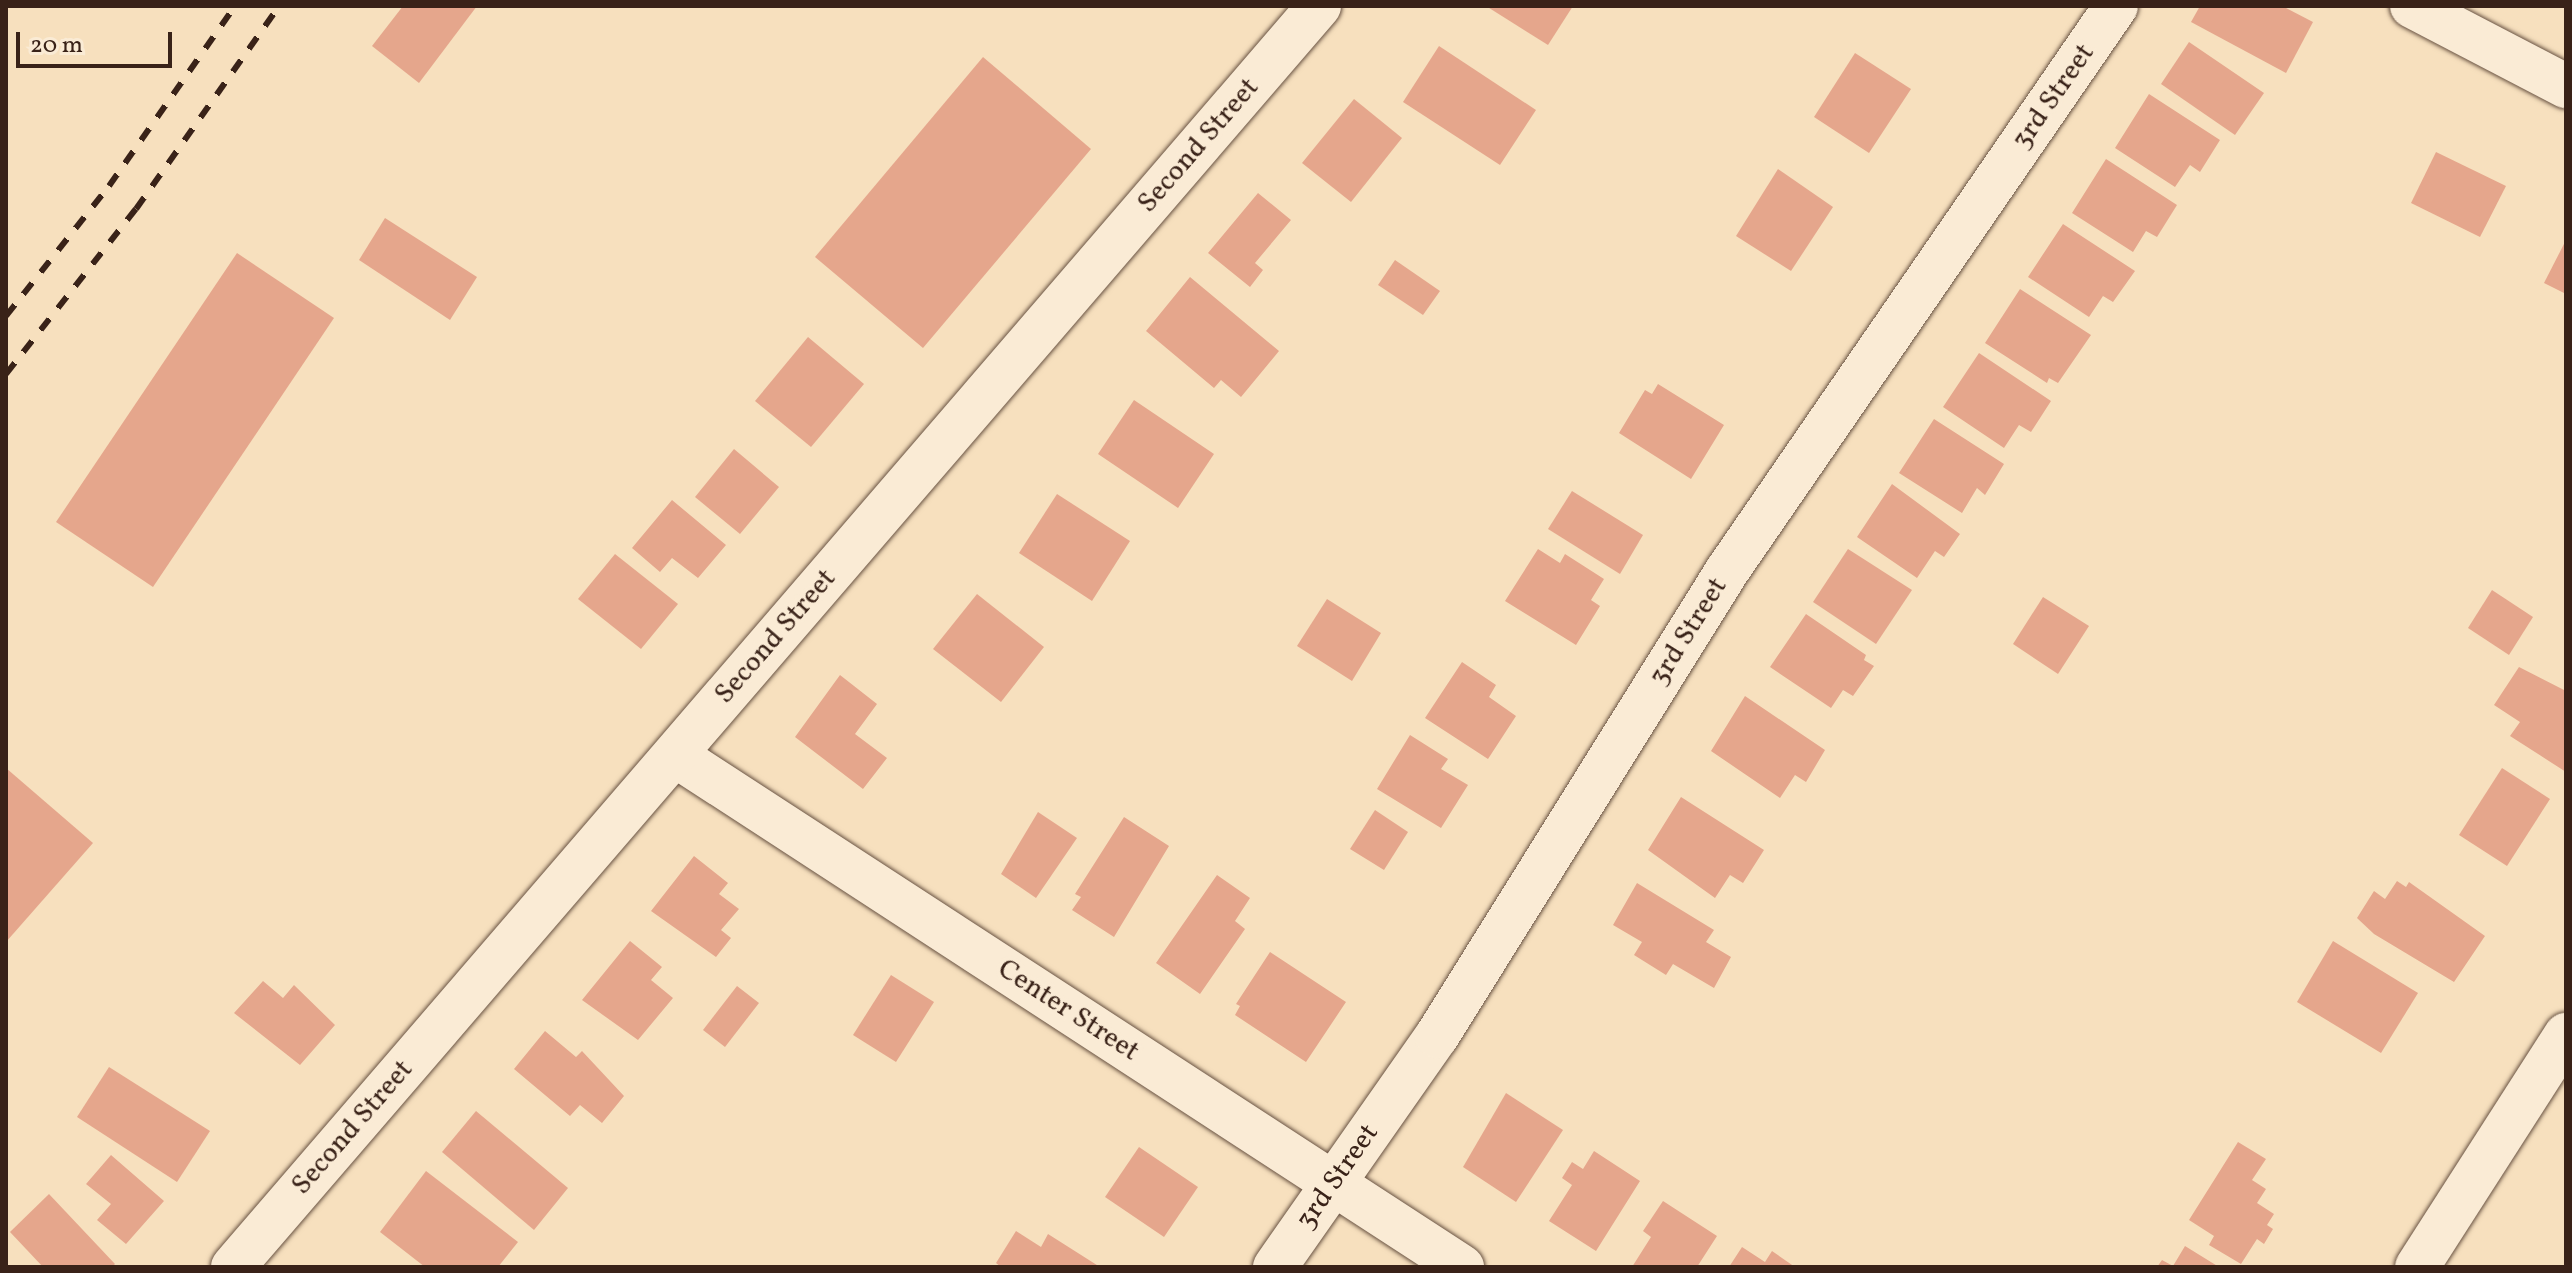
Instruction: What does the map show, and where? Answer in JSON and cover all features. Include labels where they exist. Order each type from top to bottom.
[{"type":"street","name":"Second Street","points":[[233,1267],[1319,6]]},
{"type":"street","name":"3rd Street","points":[[1275,1267],[1437,1036],[1727,571],[2116,6]]},
{"type":"street","points":[[2412,6],[2566,86]]},
{"type":"street","name":"Center Street","points":[[675,755],[1462,1267]]},
{"type":"street","points":[[2417,1267],[2566,1035]]},
{"type":"building","points":[[403,6],[477,6],[419,83],[372,46]]},
{"type":"building","points":[[1486,6],[1573,6],[1548,45]]},
{"type":"building","points":[[2200,6],[2282,6],[2313,22],[2286,73],[2191,22]]},
{"type":"building","points":[[2189,42],[2264,93],[2235,135],[2161,84]]},
{"type":"building","points":[[1439,46],[1536,110],[1500,165],[1403,102]]},
{"type":"building","points":[[1855,53],[1911,89],[1869,153],[1814,117]]},
{"type":"building","points":[[983,57],[1091,149],[923,348],[815,257]]},
{"type":"building","points":[[2149,94],[2220,140],[2200,172],[2190,165],[2175,187],[2115,148]]},
{"type":"building","points":[[1354,99],[1402,138],[1351,202],[1302,163]]},
{"type":"building","points":[[2436,152],[2506,186],[2480,237],[2411,203]]},
{"type":"building","points":[[2106,159],[2177,205],[2157,237],[2146,231],[2133,252],[2072,213]]},
{"type":"building","points":[[1778,169],[1833,207],[1791,271],[1736,236]]},
{"type":"building","points":[[1258,193],[1291,220],[1255,263],[1263,270],[1250,287],[1208,253]]},
{"type":"building","points":[[385,218],[477,277],[450,320],[359,260]]},
{"type":"building","points":[[2063,224],[2135,271],[2113,302],[2103,296],[2089,317],[2028,277]]},
{"type":"building","points":[[2566,240],[2566,294],[2544,283]]},
{"type":"building","points":[[237,253],[334,318],[153,587],[56,522]]},
{"type":"building","points":[[1395,260],[1440,291],[1423,315],[1378,285]]},
{"type":"building","points":[[1190,277],[1279,351],[1241,397],[1221,380],[1214,388],[1146,331]]},
{"type":"building","points":[[2020,289],[2091,335],[2058,383],[2049,378],[2047,383],[1985,343]]},
{"type":"building","points":[[808,337],[864,384],[811,447],[755,401]]},
{"type":"building","points":[[1979,353],[2051,401],[2031,432],[2019,425],[2004,448],[1943,407]]},
{"type":"building","points":[[1658,384],[1724,425],[1691,479],[1619,433],[1645,390],[1652,394]]},
{"type":"building","points":[[1134,400],[1214,454],[1178,508],[1098,454]]},
{"type":"building","points":[[1934,419],[2004,464],[1985,495],[1977,488],[1962,513],[1899,473]]},
{"type":"building","points":[[734,449],[779,487],[740,534],[695,497]]},
{"type":"building","points":[[1892,484],[1960,534],[1944,557],[1935,551],[1917,578],[1857,537]]},
{"type":"building","points":[[1572,491],[1643,535],[1620,574],[1548,529]]},
{"type":"building","points":[[1057,494],[1130,541],[1092,601],[1019,553]]},
{"type":"building","points":[[672,500],[726,545],[698,578],[672,558],[660,572],[632,548]]},
{"type":"building","points":[[1538,549],[1560,563],[1565,554],[1604,579],[1591,600],[1600,606],[1576,645],[1505,601]]},
{"type":"building","points":[[1848,549],[1912,590],[1876,644],[1813,602]]},
{"type":"building","points":[[615,554],[678,604],[641,649],[578,599]]},
{"type":"building","points":[[2492,590],[2533,617],[2509,655],[2468,628]]},
{"type":"building","points":[[977,594],[1044,647],[1001,702],[933,649]]},
{"type":"building","points":[[2043,597],[2089,626],[2058,674],[2013,644]]},
{"type":"building","points":[[1327,599],[1381,633],[1352,681],[1297,646]]},
{"type":"building","points":[[1806,614],[1866,655],[1864,660],[1874,666],[1853,696],[1843,690],[1831,708],[1770,667]]},
{"type":"building","points":[[1462,662],[1496,685],[1489,697],[1516,716],[1488,759],[1425,718]]},
{"type":"building","points":[[2519,667],[2566,691],[2566,772],[2510,736],[2520,722],[2494,705]]},
{"type":"building","points":[[840,675],[877,704],[855,734],[887,758],[863,789],[795,737]]},
{"type":"building","points":[[1745,696],[1825,750],[1806,782],[1795,775],[1780,798],[1711,751]]},
{"type":"building","points":[[1410,735],[1448,759],[1441,769],[1468,785],[1441,828],[1377,789]]},
{"type":"building","points":[[6,768],[93,843],[6,942]]},
{"type":"building","points":[[2502,768],[2550,799],[2507,866],[2459,835]]},
{"type":"building","points":[[1681,797],[1764,850],[1743,883],[1730,875],[1715,898],[1648,850]]},
{"type":"building","points":[[1375,810],[1408,832],[1384,870],[1350,849]]},
{"type":"building","points":[[1038,812],[1077,838],[1036,898],[1001,874]]},
{"type":"building","points":[[1124,817],[1169,846],[1114,937],[1072,910],[1081,897],[1075,894]]},
{"type":"building","points":[[694,856],[728,883],[719,894],[739,909],[721,930],[731,938],[716,957],[651,911]]},
{"type":"building","points":[[1217,875],[1250,898],[1235,921],[1245,929],[1200,994],[1156,963]]},
{"type":"building","points":[[2397,881],[2406,887],[2409,882],[2485,936],[2454,982],[2374,934],[2357,918],[2374,891],[2385,899]]},
{"type":"building","points":[[1637,883],[1714,930],[1706,942],[1731,957],[1714,988],[1673,964],[1666,975],[1634,955],[1642,942],[1613,925]]},
{"type":"building","points":[[630,941],[662,967],[651,980],[673,998],[638,1040],[582,1000]]},
{"type":"building","points":[[2333,941],[2418,993],[2381,1053],[2297,1002]]},
{"type":"building","points":[[1270,952],[1346,1002],[1306,1062],[1235,1015],[1240,1006],[1236,1004]]},
{"type":"building","points":[[891,975],[934,1002],[896,1062],[853,1035]]},
{"type":"building","points":[[263,981],[283,998],[294,985],[335,1025],[300,1065],[234,1013]]},
{"type":"building","points":[[737,986],[759,1003],[725,1047],[703,1030]]},
{"type":"building","points":[[545,1031],[576,1057],[582,1051],[624,1096],[602,1123],[580,1105],[570,1116],[514,1069]]},
{"type":"building","points":[[109,1067],[210,1131],[177,1182],[77,1117]]},
{"type":"building","points":[[1506,1093],[1563,1130],[1516,1202],[1463,1167]]},
{"type":"building","points":[[476,1111],[568,1188],[534,1230],[442,1152]]},
{"type":"building","points":[[2238,1142],[2266,1159],[2252,1180],[2266,1189],[2257,1203],[2274,1214],[2267,1225],[2273,1229],[2264,1244],[2257,1239],[2241,1264],[2209,1245],[2214,1236],[2189,1220]]},
{"type":"building","points":[[1139,1147],[1198,1187],[1164,1237],[1105,1197]]},
{"type":"building","points":[[1594,1151],[1640,1181],[1596,1251],[1549,1221],[1572,1185],[1562,1178],[1572,1162],[1583,1169]]},
{"type":"building","points":[[111,1155],[164,1201],[126,1244],[97,1220],[111,1204],[86,1184]]},
{"type":"building","points":[[426,1171],[518,1242],[498,1267],[425,1267],[380,1232]]},
{"type":"building","points":[[49,1194],[115,1264],[112,1267],[43,1267],[10,1232]]},
{"type":"building","points":[[1663,1201],[1717,1236],[1697,1267],[1632,1267],[1651,1237],[1643,1231]]},
{"type":"building","points":[[1016,1231],[1041,1247],[1048,1234],[1100,1267],[1001,1267],[996,1263]]},
{"type":"building","points":[[2185,1246],[2219,1267],[2157,1267],[2162,1260],[2173,1266]]},
{"type":"building","points":[[1742,1247],[1765,1262],[1772,1251],[1795,1267],[1729,1267]]},
{"type":"railway","points":[[6,316],[109,186],[235,6]]},
{"type":"railway","points":[[6,374],[136,209],[279,6]]}]
